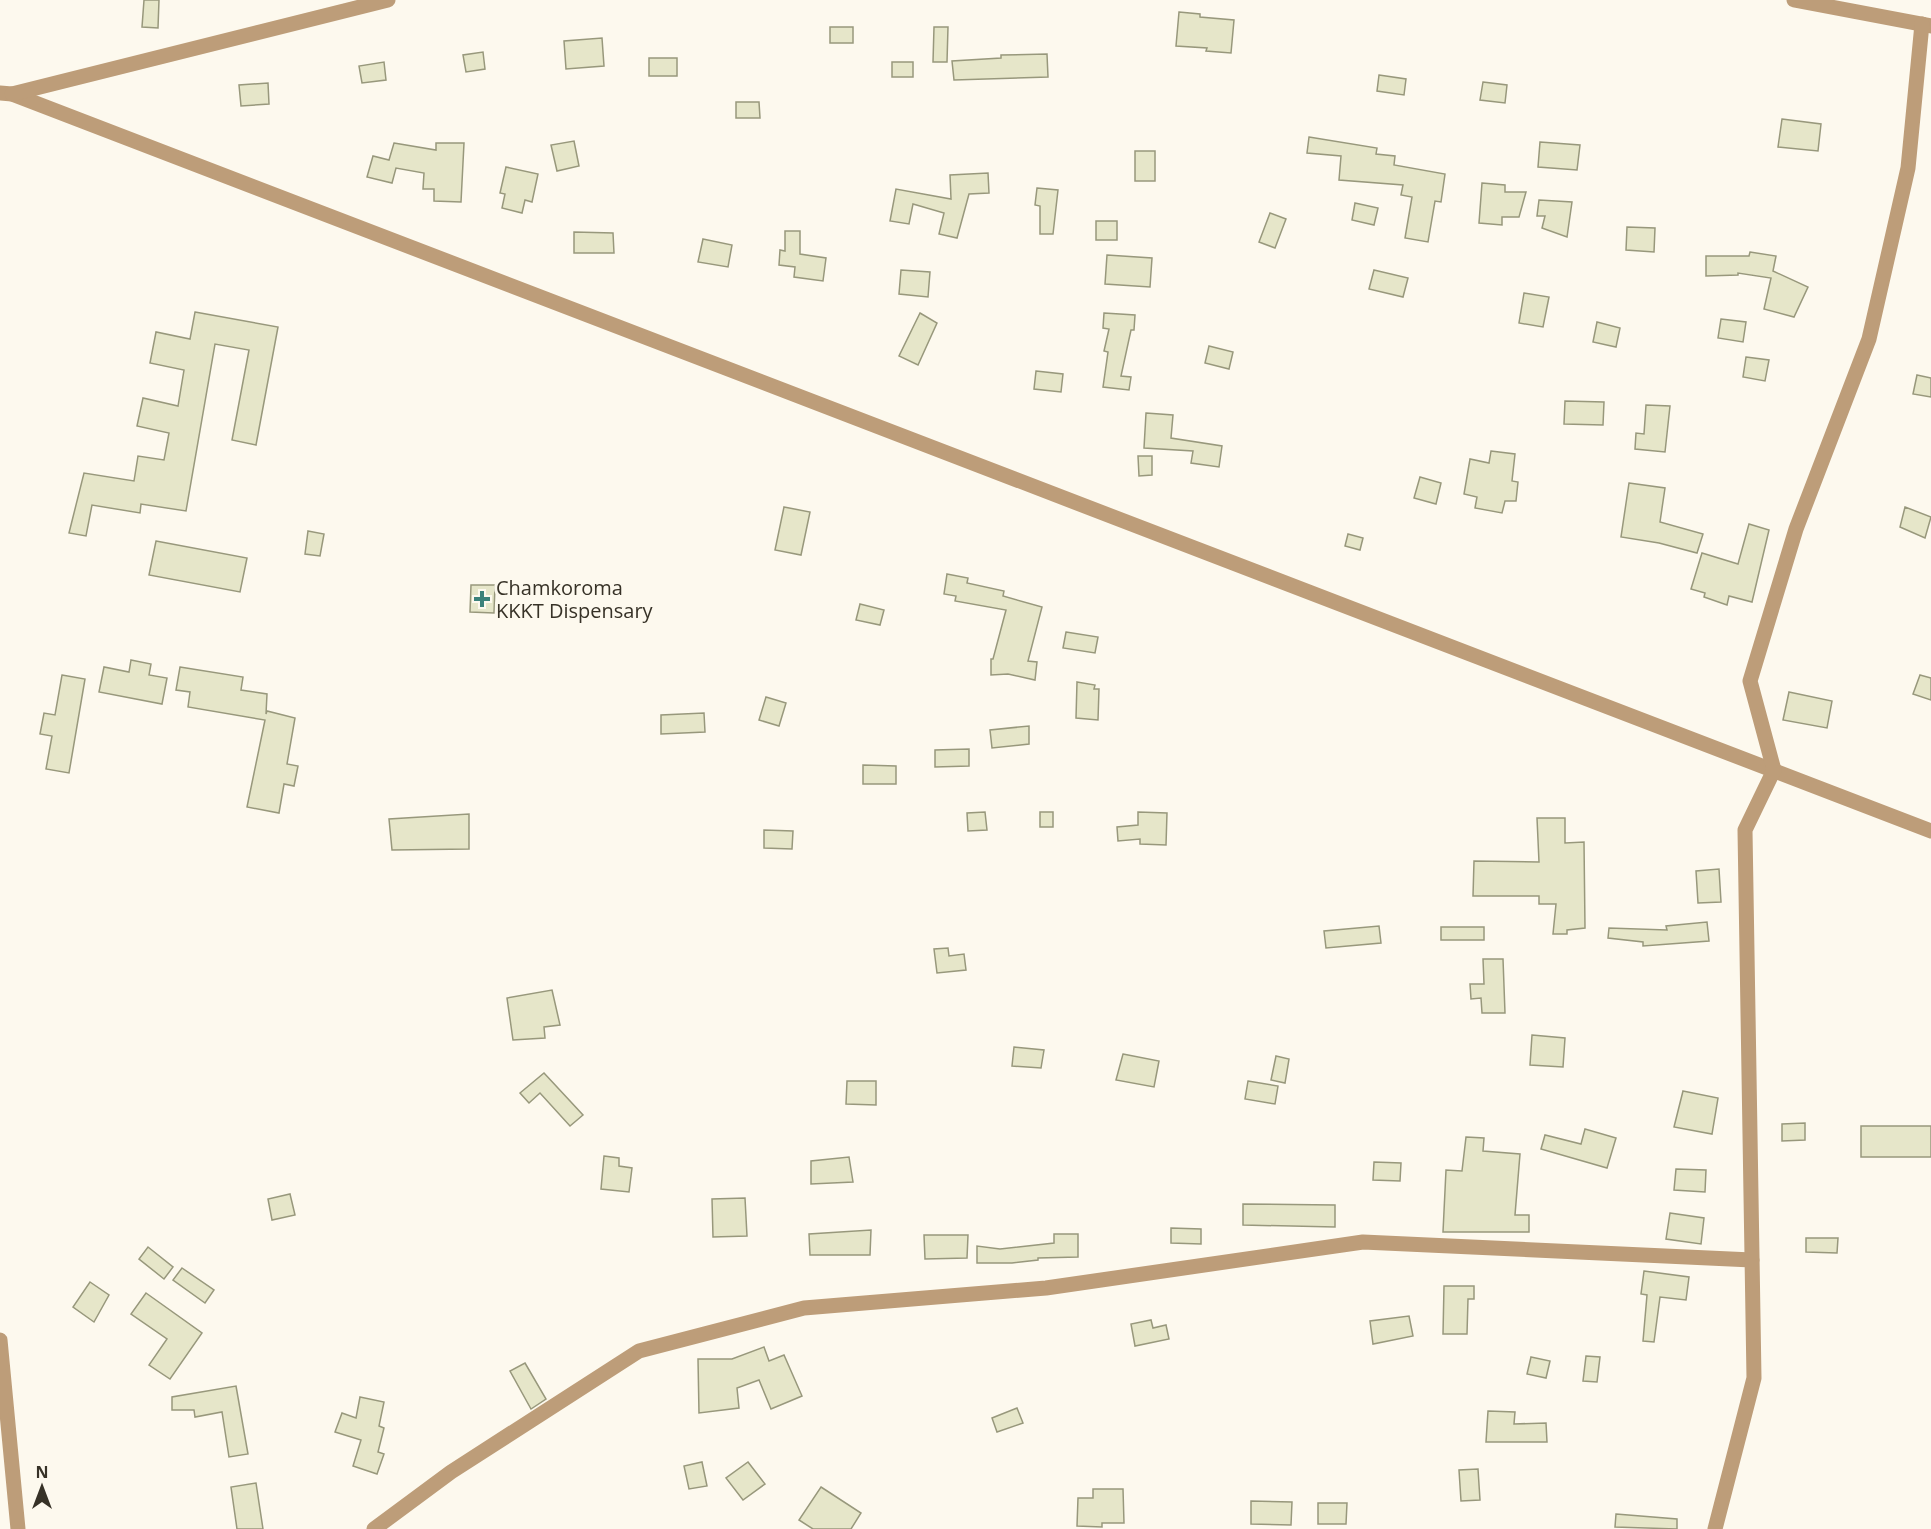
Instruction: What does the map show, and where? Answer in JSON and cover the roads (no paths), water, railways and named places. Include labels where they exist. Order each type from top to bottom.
[{"type":"street","points":[[6,94],[388,0]]},
{"type":"street","points":[[1715,1529],[1754,1378],[1745,830],[1774,770],[1750,681],[1796,530],[1869,339],[1908,168],[1926,25],[1794,0]]},
{"type":"street","points":[[6,94],[1931,831]]},
{"type":"street","points":[[374,1529],[451,1472],[639,1350],[804,1308],[1046,1288],[1363,1242],[1752,1260]]},
{"type":"street","points":[[0,1340],[18,1529]]},
{"type":"place","name":"Chamkoroma KKKT Dispensary","points":[[482,599]]}]
